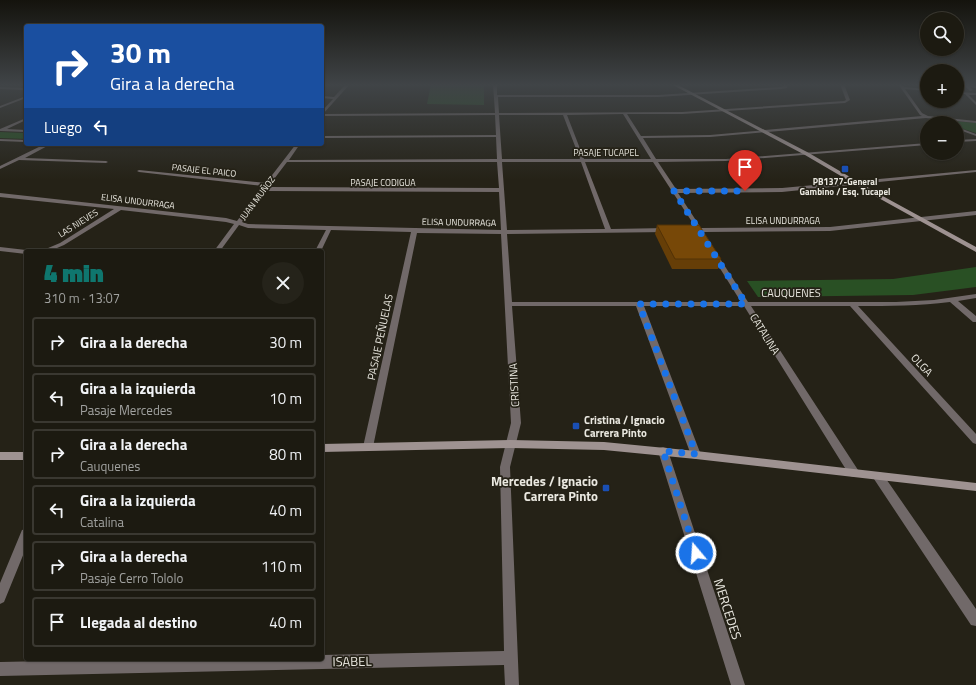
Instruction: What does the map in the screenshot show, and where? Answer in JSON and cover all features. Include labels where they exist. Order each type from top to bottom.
[{"type":"street","name":"CRISTINA","points":[[497,116],[516,423],[505,467],[512,685]]},
{"type":"street","points":[[566,116],[609,230]]},
{"type":"street","points":[[626,116],[701,233]]},
{"type":"street","points":[[735,116],[807,154],[976,250]]},
{"type":"street","points":[[640,137],[710,136],[920,118]]},
{"type":"street","points":[[0,130],[24,120]]},
{"type":"street","points":[[964,121],[976,122]]},
{"type":"street","points":[[0,130],[24,131]]},
{"type":"street","points":[[964,131],[976,136]]},
{"type":"street","points":[[324,137],[498,136]]},
{"type":"street","points":[[0,140],[24,141]]},
{"type":"street","points":[[964,141],[976,140]]},
{"type":"street","name":"PASAJE TUCAPEL","points":[[285,161],[741,160],[920,145]]},
{"type":"street","points":[[0,168],[45,146]]},
{"type":"street","name":"JUAN MUÑOZ","points":[[218,249],[296,146]]},
{"type":"street","points":[[18,159],[106,162]]},
{"type":"street","points":[[674,191],[776,191],[976,171]]},
{"type":"street","name":"PASAJE EL PAICO","points":[[140,172],[265,187]]},
{"type":"street","name":"PASAJE CODIGUA","points":[[265,187],[502,190]]},
{"type":"street","name":"ELISA UNDURRAGA","points":[[0,195],[226,220],[248,226],[504,232],[515,230],[676,230]]},
{"type":"street","name":"LAS NIEVES","points":[[49,249],[62,244],[120,208]]},
{"type":"street","name":"ELISA UNDURRAGA","points":[[684,230],[701,233],[830,229],[976,213]]},
{"type":"street","points":[[319,249],[329,229]]},
{"type":"street","name":"PASAJE PEÑUELAS","points":[[368,447],[414,231]]},
{"type":"street","name":"CATALINA","points":[[711,248],[854,473]]},
{"type":"street","points":[[0,249],[24,252]]},
{"type":"street","name":"CAUQUENES","points":[[509,304],[915,304],[976,296]]},
{"type":"street","points":[[951,299],[976,320]]},
{"type":"street","points":[[639,304],[696,454]]},
{"type":"street","name":"OLGA","points":[[852,304],[976,440]]},
{"type":"street","points":[[324,448],[511,444],[604,446],[696,454],[976,487]]},
{"type":"street","name":"MERCEDES","points":[[663,451],[738,685]]},
{"type":"street","points":[[0,456],[24,456]]},
{"type":"street","points":[[878,476],[976,620]]},
{"type":"street","points":[[0,598],[24,539]]},
{"type":"street","name":"ISABEL","points":[[0,669],[511,658]]},
{"type":"green space","points":[[964,122],[976,123],[976,133],[964,129]]},
{"type":"green space","points":[[0,132],[24,133],[24,139],[0,138]]},
{"type":"green space","points":[[976,267],[976,287],[913,295],[758,297],[747,281],[893,279]]},
{"type":"building","points":[[657,225],[699,225],[721,259],[675,259]]},
{"type":"place","name":"PB1377-General Gambino / Esq. Tucapel","points":[[845,169]]},
{"type":"place","name":"Cristina / Ignacio Carrera Pinto","points":[[576,426]]},
{"type":"place","name":"Mercedes / Ignacio Carrera Pinto","points":[[606,488]]},
{"type":"route","points":[[696,553],[663,451],[696,454],[639,304],[746,304],[674,191],[745,191]]}]
